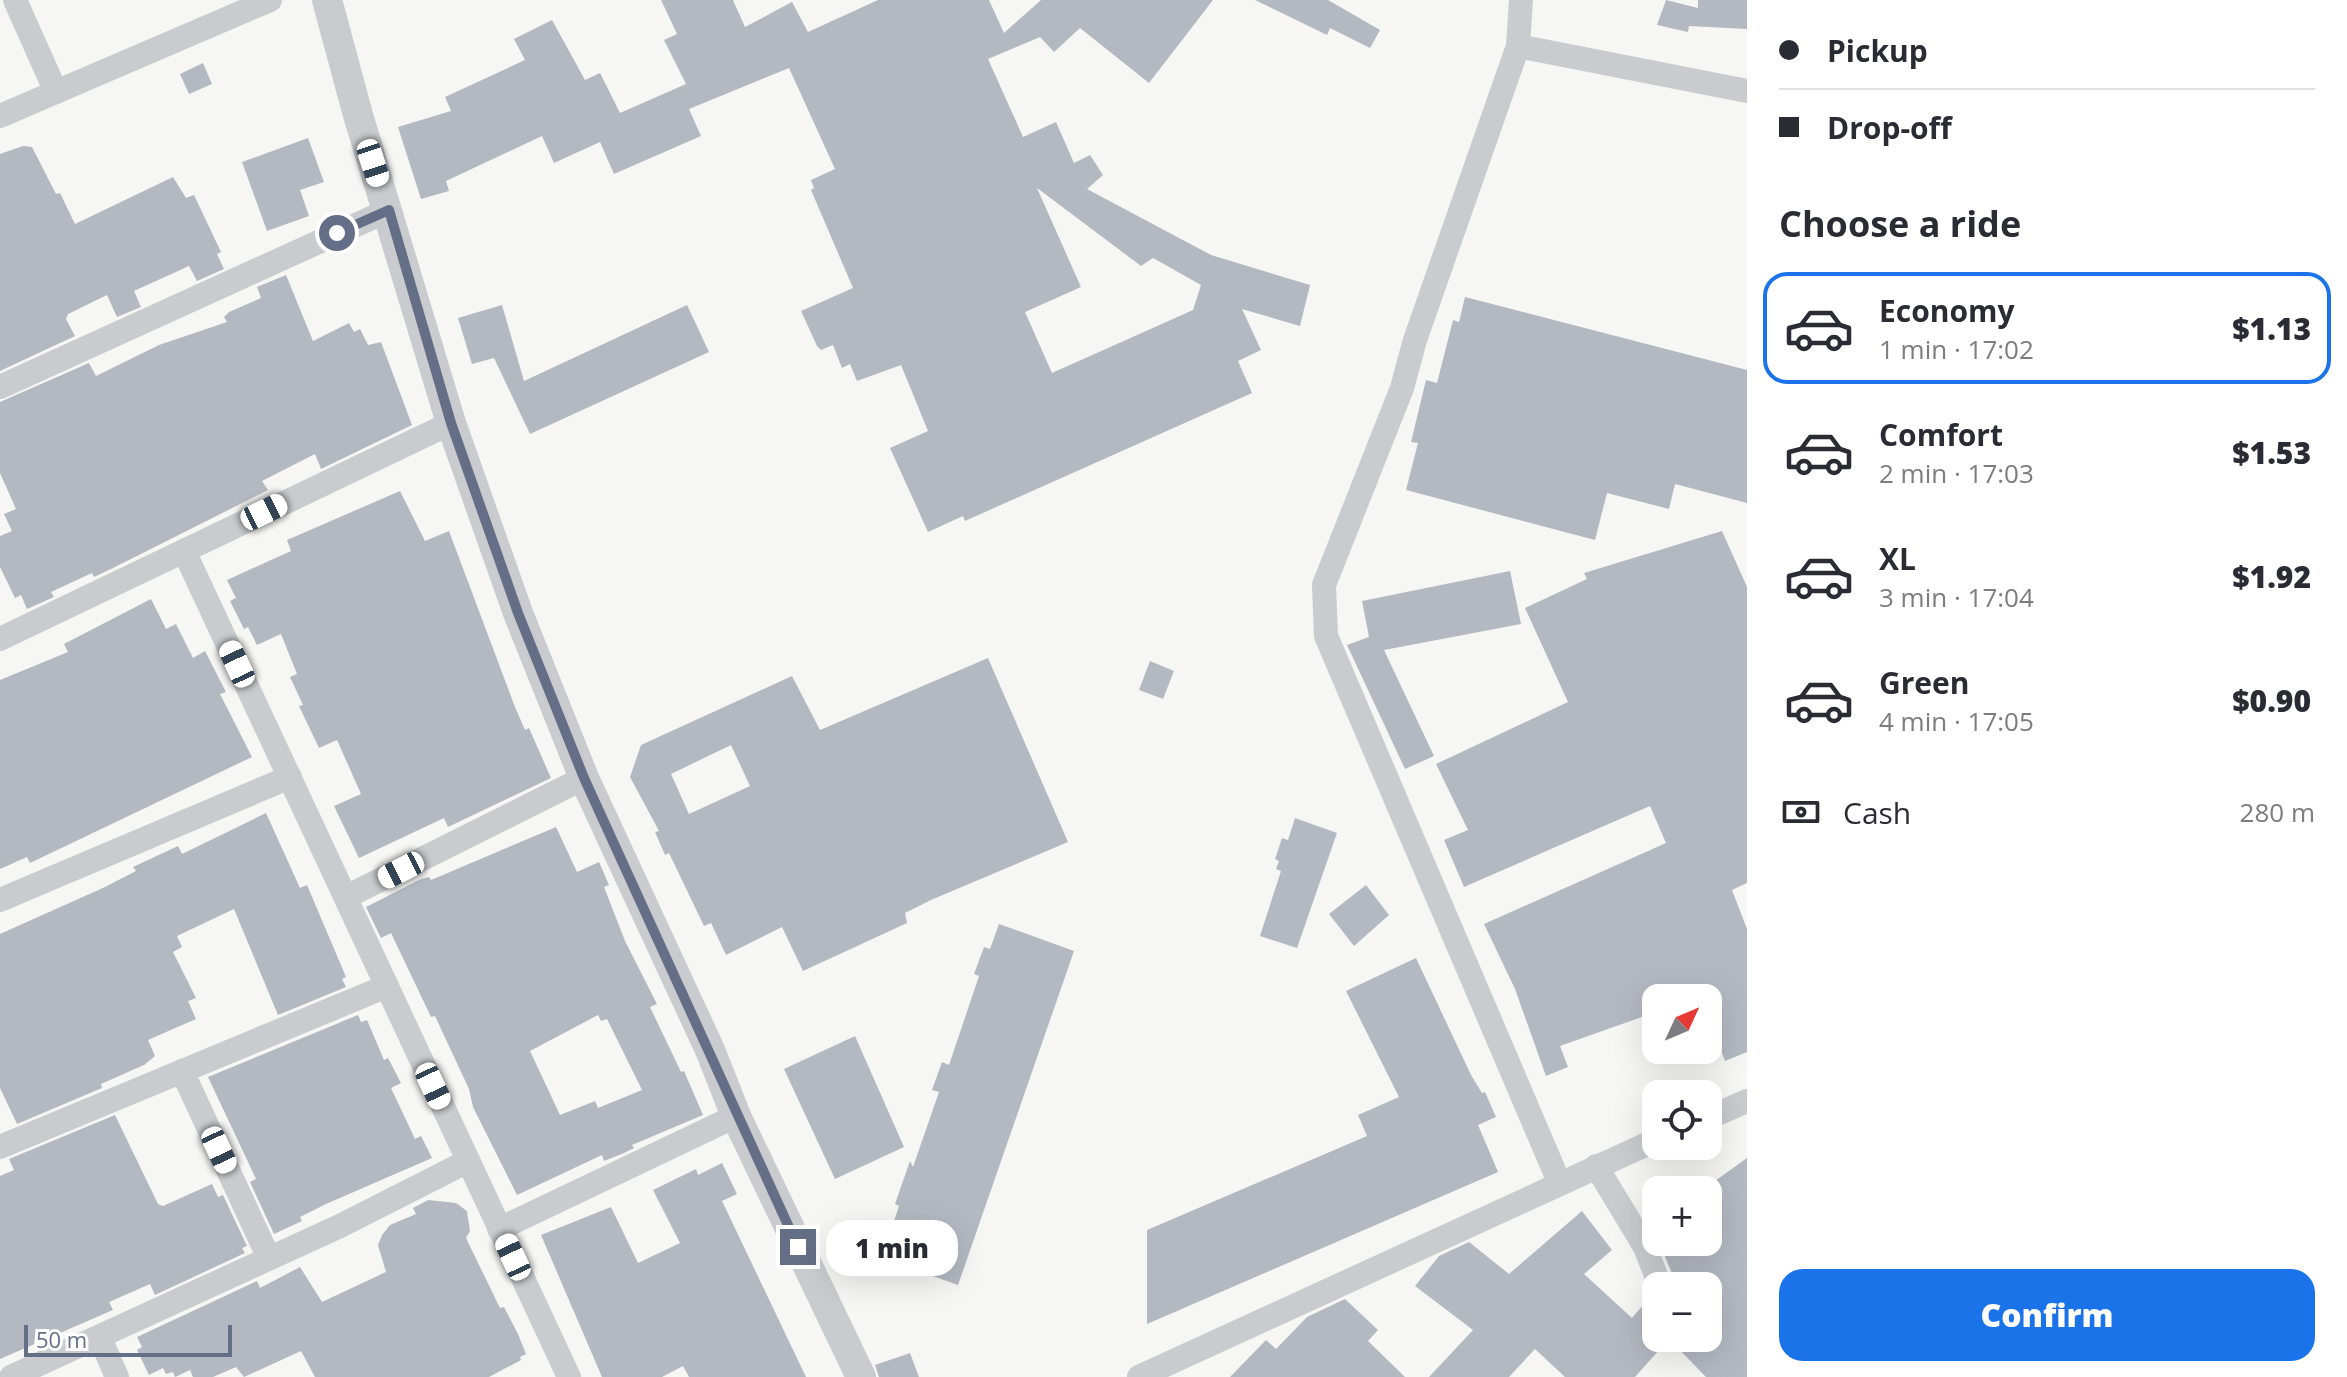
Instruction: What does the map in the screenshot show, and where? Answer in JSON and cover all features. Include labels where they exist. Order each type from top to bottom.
[{"type":"street","points":[[15,0],[56,92]]},
{"type":"street","points":[[0,116],[270,0]]},
{"type":"street","points":[[327,0],[358,115],[451,423],[518,613],[584,778],[710,1050],[736,1116],[861,1377]]},
{"type":"street","points":[[1521,0],[1518,46],[1423,314],[1402,388],[1324,585],[1326,636],[1559,1182]]},
{"type":"street","points":[[1518,46],[1747,91]]},
{"type":"street","points":[[0,387],[389,210]]},
{"type":"street","points":[[1,636],[451,423]]},
{"type":"street","points":[[184,551],[468,1161],[561,1374]]},
{"type":"street","points":[[0,900],[290,777]]},
{"type":"street","points":[[346,897],[584,778]]},
{"type":"street","points":[[0,1147],[387,986]]},
{"type":"street","points":[[182,1071],[268,1256]]},
{"type":"street","points":[[1722,1112],[1747,1101]]},
{"type":"street","points":[[499,1229],[736,1116]]},
{"type":"street","points":[[1139,1377],[1642,1146]]},
{"type":"street","points":[[11,1377],[100,1338],[268,1256],[340,1226],[468,1161]]},
{"type":"street","points":[[1596,1166],[1645,1247],[1655,1272]]},
{"type":"street","points":[[100,1338],[117,1377]]},
{"type":"building","points":[[661,0],[733,0],[745,27],[792,2],[808,32],[878,0],[989,0],[1004,33],[1041,0],[1213,0],[1149,83],[1080,28],[1054,52],[1040,37],[988,59],[1023,137],[1056,122],[1074,163],[1090,155],[1103,175],[1087,189],[1211,255],[1310,285],[1300,326],[1242,309],[1261,350],[1238,361],[1252,393],[965,521],[963,516],[928,532],[890,448],[928,431],[901,365],[857,381],[850,364],[842,368],[833,345],[821,350],[817,346],[801,311],[853,288],[811,190],[814,188],[811,180],[835,169],[789,68],[689,109],[701,136],[614,174],[600,142],[554,163],[542,136],[446,181],[449,191],[421,199],[398,127],[451,111],[445,97],[525,60],[514,39],[552,20],[585,80],[600,73],[620,113],[686,84],[664,40],[677,34]],"holes":[[[1037,188],[1141,266],[1153,258],[1201,285],[1193,310],[1052,373],[1025,312],[1081,287]]]},
{"type":"building","points":[[1255,0],[1328,0],[1380,30],[1370,48],[1330,28],[1327,35]]},
{"type":"building","points":[[1666,0],[1698,8],[1698,0],[1747,0],[1747,29],[1689,26],[1688,32],[1657,25]]},
{"type":"building","points":[[203,63],[212,84],[189,94],[180,74]]},
{"type":"building","points":[[308,138],[324,182],[300,190],[309,216],[267,231],[242,162]]},
{"type":"building","points":[[23,146],[32,147],[75,224],[173,177],[186,198],[194,195],[221,252],[217,254],[224,269],[197,281],[189,266],[134,291],[141,307],[117,317],[107,295],[68,314],[66,319],[75,336],[0,371],[0,154]]},
{"type":"building","points":[[286,275],[313,341],[349,323],[354,332],[360,329],[368,345],[381,342],[412,425],[321,469],[315,454],[262,481],[268,490],[94,577],[92,573],[51,592],[54,597],[27,609],[21,595],[15,598],[0,567],[0,536],[12,531],[4,514],[16,509],[0,473],[0,402],[89,363],[96,376],[159,345],[227,322],[224,317],[229,312],[261,298],[257,287]]},
{"type":"building","points":[[1465,297],[1747,370],[1747,503],[1675,484],[1669,509],[1607,493],[1595,540],[1406,490],[1418,443],[1411,442],[1426,380],[1437,383],[1453,320],[1459,322]]},
{"type":"building","points":[[502,305],[524,381],[687,305],[709,352],[530,434],[494,358],[472,364],[458,318]]},
{"type":"building","points":[[400,491],[425,541],[449,531],[515,707],[525,730],[529,728],[551,778],[448,827],[444,818],[359,858],[334,806],[361,794],[337,740],[319,748],[299,706],[303,705],[290,677],[297,674],[281,634],[257,645],[248,627],[244,629],[230,601],[236,598],[227,580],[291,551],[287,540]]},
{"type":"building","points":[[1722,531],[1747,587],[1747,883],[1732,890],[1747,929],[1747,1052],[1725,1061],[1722,1053],[1722,984],[1642,984],[1642,1017],[1560,1046],[1568,1067],[1546,1076],[1515,989],[1484,924],[1666,843],[1650,806],[1464,887],[1444,840],[1468,830],[1436,764],[1568,702],[1525,608],[1587,579],[1584,573]]},
{"type":"building","points":[[1510,571],[1521,624],[1384,650],[1434,756],[1405,769],[1347,645],[1369,637],[1362,601]]},
{"type":"building","points":[[151,599],[166,629],[176,624],[193,658],[205,651],[226,692],[220,694],[252,757],[30,863],[27,857],[0,869],[0,680],[68,652],[64,644]]},
{"type":"building","points":[[988,658],[1068,842],[931,900],[905,913],[907,923],[803,971],[782,927],[726,955],[711,923],[704,926],[669,853],[665,855],[655,832],[659,831],[630,777],[641,745],[792,676],[820,730]],"holes":[[[731,745],[750,786],[689,814],[671,774]]]},
{"type":"building","points":[[1150,661],[1174,671],[1163,699],[1139,690]]},
{"type":"building","points":[[266,813],[300,888],[307,885],[346,977],[342,979],[346,987],[278,1015],[234,909],[177,936],[182,947],[173,952],[196,998],[188,1001],[196,1019],[148,1040],[155,1056],[144,1065],[101,1084],[102,1088],[17,1124],[0,1088],[0,934],[105,887],[136,871],[133,867],[178,846],[182,854]]},
{"type":"building","points":[[1295,818],[1337,833],[1297,948],[1260,936],[1281,871],[1276,869],[1279,861],[1275,859],[1282,838],[1288,840]]},
{"type":"building","points":[[556,827],[577,872],[599,862],[609,885],[604,887],[625,941],[657,1004],[650,1007],[703,1115],[632,1145],[634,1148],[624,1153],[604,1161],[602,1155],[517,1195],[473,1107],[469,1089],[435,1016],[431,1017],[391,933],[381,938],[366,907],[421,879],[429,877],[431,880]],"holes":[[[598,1015],[601,1021],[607,1019],[642,1090],[598,1108],[595,1101],[560,1115],[530,1051]]]},
{"type":"building","points":[[1366,885],[1389,915],[1354,946],[1329,914]]},
{"type":"building","points":[[999,924],[1074,951],[958,1285],[862,1251],[889,1237],[899,1206],[895,1204],[910,1161],[913,1167],[939,1092],[932,1090],[942,1062],[949,1065],[979,976],[974,974],[984,947],[990,949]]},
{"type":"building","points":[[1416,958],[1471,1075],[1482,1093],[1485,1092],[1496,1117],[1478,1125],[1498,1172],[1147,1324],[1147,1230],[1367,1136],[1358,1115],[1399,1097],[1346,991]]},
{"type":"building","points":[[358,1015],[361,1022],[367,1020],[384,1060],[388,1058],[401,1083],[391,1088],[415,1139],[421,1136],[432,1158],[326,1204],[300,1217],[302,1221],[274,1234],[250,1182],[256,1179],[208,1077]]},
{"type":"building","points":[[855,1036],[904,1147],[835,1179],[784,1069]]},
{"type":"building","points":[[115,1115],[158,1204],[163,1206],[212,1184],[218,1197],[223,1195],[247,1246],[242,1248],[245,1253],[155,1295],[150,1284],[109,1302],[113,1310],[0,1359],[0,1176],[14,1170],[9,1159]]},
{"type":"building","points":[[1747,1158],[1747,1377],[1706,1377],[1682,1352],[1722,1352],[1722,1272],[1671,1272],[1665,1256],[1722,1256],[1722,1176]]},
{"type":"building","points":[[722,1163],[737,1194],[722,1201],[806,1377],[689,1377],[683,1366],[662,1377],[602,1377],[541,1235],[611,1207],[638,1263],[680,1243],[653,1190],[696,1169],[698,1175]]},
{"type":"building","points":[[428,1200],[456,1203],[467,1211],[470,1231],[466,1238],[500,1308],[504,1307],[518,1334],[526,1354],[520,1357],[521,1360],[489,1377],[315,1377],[301,1351],[244,1377],[236,1367],[213,1377],[193,1377],[190,1370],[175,1377],[173,1372],[166,1374],[163,1368],[149,1375],[137,1350],[142,1347],[137,1337],[257,1281],[260,1288],[300,1267],[322,1302],[386,1272],[378,1245],[382,1235],[390,1225],[416,1214],[413,1208]]},
{"type":"building","points":[[1582,1211],[1612,1250],[1584,1274],[1632,1318],[1642,1306],[1642,1352],[1657,1352],[1635,1377],[1565,1377],[1535,1349],[1509,1377],[1429,1377],[1473,1330],[1415,1286],[1439,1256],[1469,1242],[1509,1274]]},
{"type":"building","points":[[1345,1299],[1378,1330],[1368,1341],[1405,1377],[1230,1377],[1266,1340],[1276,1349],[1307,1317]]},
{"type":"building","points":[[910,1353],[919,1377],[879,1377],[875,1365]]},
{"type":"route","points":[[337,233],[389,210],[451,423],[518,613],[584,778],[798,1247]]}]
